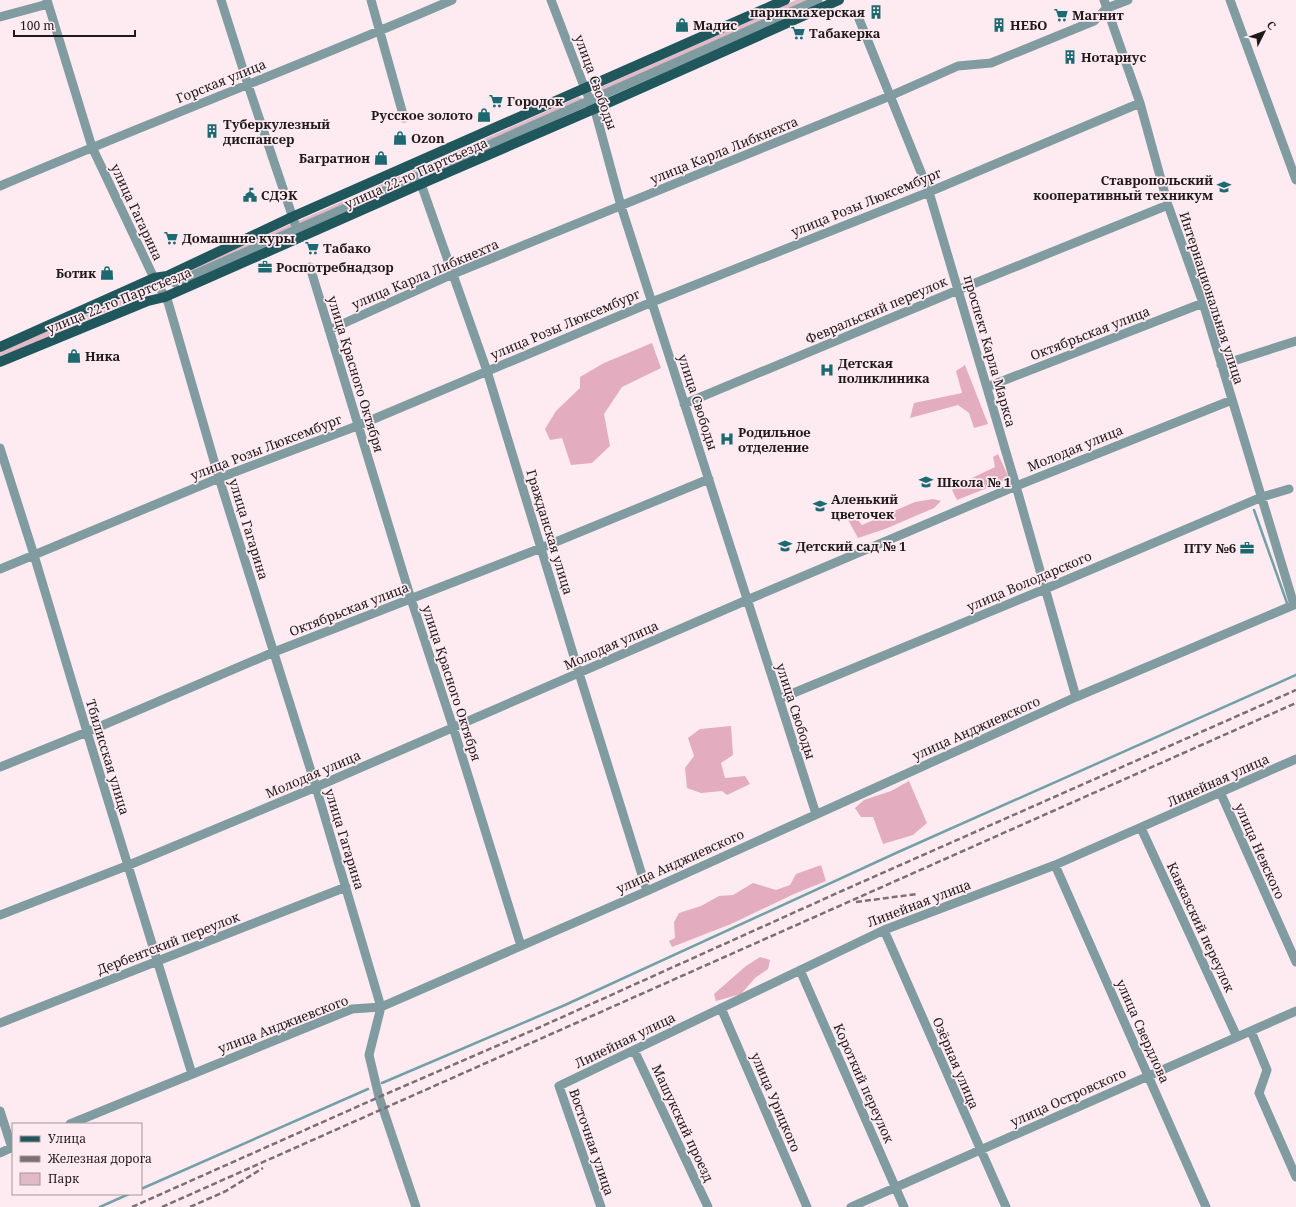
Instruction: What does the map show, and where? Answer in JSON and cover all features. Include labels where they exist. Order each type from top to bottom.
[{"type":"main road","name":"улица 22-го Партсъезда","points":[[0,347],[154,278],[167,276],[292,217],[785,0]]},
{"type":"main road","name":"улица 22-го Партсъезда","points":[[0,362],[148,301],[165,297],[301,238],[592,105],[839,0]]},
{"type":"street","points":[[221,0],[292,217],[301,238]]},
{"type":"street","points":[[371,0],[404,118]]},
{"type":"street","name":"Горская улица","points":[[0,186],[92,147],[380,31],[452,0]]},
{"type":"street","name":"улица Свободы","points":[[552,0],[592,105],[621,206],[816,814]]},
{"type":"street","points":[[175,283],[297,228],[592,105],[818,0]]},
{"type":"street","name":"улица Карла Либкнехта","points":[[329,330],[453,274],[890,96],[958,66],[992,64],[1094,21],[1106,4],[1128,0]]},
{"type":"street","points":[[1230,0],[1296,180]]},
{"type":"street","points":[[0,17],[47,2]]},
{"type":"street","name":"улица Гагарина","points":[[47,2],[92,147],[154,278],[168,302],[219,478],[316,787],[381,1007]]},
{"type":"street","name":"Интернациональная улица","points":[[1106,4],[1140,102],[1168,205],[1202,303],[1295,604]]},
{"type":"street","name":"проспект Карла Маркса","points":[[860,19],[929,192],[1016,486],[1076,697]]},
{"type":"street","name":"улица Розы Люксембург","points":[[0,569],[219,478],[357,426],[487,370],[652,302],[929,192],[1140,102]]},
{"type":"street","name":"Гражданская улица","points":[[421,184],[487,370],[647,891]]},
{"type":"street","name":"Февральский переулок","points":[[684,404],[958,290],[1168,205]]},
{"type":"street","name":"улица Красного Октября","points":[[310,268],[357,426],[521,946]]},
{"type":"street","name":"Октябрьская улица","points":[[987,387],[1202,303]]},
{"type":"street","points":[[1221,365],[1296,341]]},
{"type":"street","name":"Молодая улица","points":[[0,915],[129,865],[316,787],[747,600],[1016,486],[1232,400]]},
{"type":"street","name":"Тбилисская улица","points":[[0,448],[192,1074]]},
{"type":"street","name":"Октябрьская улица","points":[[0,767],[87,732],[274,652],[541,548],[709,479]]},
{"type":"street","name":"улица Володарского","points":[[779,698],[1045,589],[1262,497],[1289,488]]},
{"type":"street","name":"улица Анджиевского","points":[[72,1123],[352,1008],[381,1007],[647,891],[1076,697],[1295,604]]},
{"type":"street","name":"Линейная улица","points":[[558,1086],[884,930],[1056,865],[1220,794],[1296,759]]},
{"type":"street","name":"улица Невского","points":[[1220,794],[1296,962]]},
{"type":"street","name":"Кавказский переулок","points":[[1141,828],[1237,1037]]},
{"type":"street","name":"улица Свердлова","points":[[1056,865],[1206,1207]]},
{"type":"street","name":"Дербентский переулок","points":[[0,1023],[346,887]]},
{"type":"street","name":"Озёрная улица","points":[[884,930],[1006,1207]]},
{"type":"street","name":"Короткий переулок","points":[[800,970],[904,1207]]},
{"type":"street","points":[[381,1007],[369,1055],[378,1094],[416,1207]]},
{"type":"street","name":"улица Урицкого","points":[[721,1008],[807,1207]]},
{"type":"street","name":"улица Островского","points":[[851,1207],[1296,1011]]},
{"type":"street","points":[[1251,1031],[1266,1070],[1258,1093],[1296,1177]]},
{"type":"street","name":"Машукский проезд","points":[[634,1050],[708,1207]]},
{"type":"street","name":"Восточная улица","points":[[558,1086],[601,1207]]},
{"type":"street","points":[[0,1111],[12,1145]]},
{"type":"street","points":[[0,1153],[12,1148]]},
{"type":"green space","points":[[796,0],[809,0],[595,95],[601,87]]},
{"type":"green space","points":[[579,97],[584,100],[300,225],[298,221]]},
{"type":"green space","points":[[293,223],[295,227],[172,280],[171,278]]},
{"type":"green space","points":[[142,291],[144,295],[141,297],[0,358],[0,351]]},
{"type":"shaded area","points":[[652,343],[661,368],[622,387],[604,414],[610,446],[592,463],[571,465],[562,438],[550,440],[545,429],[556,411],[580,388],[580,377],[604,363]]},
{"type":"shaded area","points":[[965,365],[988,424],[974,428],[969,413],[958,405],[910,418],[914,403],[962,393],[956,371]]},
{"type":"shaded area","points":[[998,454],[1009,478],[957,500],[952,490],[970,479],[995,467],[993,457]]},
{"type":"shaded area","points":[[933,499],[941,501],[934,508],[885,529],[858,538],[847,518],[852,513],[862,525],[915,502]]},
{"type":"shaded area","points":[[731,726],[733,755],[721,763],[725,778],[745,776],[750,784],[727,795],[722,791],[701,793],[687,788],[685,768],[694,756],[688,738],[700,729]]},
{"type":"shaded area","points":[[909,781],[927,823],[913,835],[883,844],[873,817],[861,817],[855,808],[864,800],[891,791]]},
{"type":"shaded area","points":[[821,865],[826,881],[794,894],[731,924],[672,947],[669,941],[675,938],[674,922],[679,913],[701,906],[719,896],[733,895],[753,883],[776,890],[790,885],[796,874]]},
{"type":"shaded area","points":[[760,957],[770,960],[768,969],[755,978],[741,994],[716,1001],[714,994],[746,966]]},
{"type":"waterway","points":[[1254,510],[1287,603]]},
{"type":"waterway","points":[[382,1083],[565,1005],[896,853],[1296,675]]},
{"type":"waterway","points":[[142,1189],[368,1089]]},
{"type":"waterway","points":[[100,1207],[127,1195]]},
{"type":"railway","points":[[132,1207],[538,1028],[844,890],[1296,690]]},
{"type":"railway","points":[[162,1207],[1296,703]]},
{"type":"railway","points":[[856,902],[917,894]]},
{"type":"railway","points":[[190,1207],[226,1191],[263,1168]]},
{"type":"place","name":"парикмахерская","points":[[876,12]]},
{"type":"place","name":"Магнит","points":[[1061,15]]},
{"type":"place","name":"Мадис","points":[[682,25]]},
{"type":"place","name":"НЕБО","points":[[999,25]]},
{"type":"place","name":"Табакерка","points":[[798,33]]},
{"type":"place","name":"Нотариус","points":[[1070,57]]},
{"type":"place","name":"Городок","points":[[496,101]]},
{"type":"place","name":"Русское золото","points":[[484,115]]},
{"type":"place","name":"Туберкулезный диспансер","points":[[212,131]]},
{"type":"place","name":"Ozon","points":[[400,138]]},
{"type":"place","name":"Багратион","points":[[381,158]]},
{"type":"place","name":"Ставропольский кооперативный техникум","points":[[1224,187]]},
{"type":"place","name":"СДЭК","points":[[250,195]]},
{"type":"place","name":"Домашние куры","points":[[171,238]]},
{"type":"place","name":"Табако","points":[[312,248]]},
{"type":"place","name":"Роспотребнадзор","points":[[265,267]]},
{"type":"place","name":"Ботик","points":[[107,273]]},
{"type":"place","name":"Ника","points":[[74,356]]},
{"type":"place","name":"Детская поликлиника","points":[[827,370]]},
{"type":"place","name":"Родильное отделение","points":[[727,439]]},
{"type":"place","name":"Школа № 1","points":[[926,482]]},
{"type":"place","name":"Аленький цветочек","points":[[820,506]]},
{"type":"place","name":"Детский сад № 1","points":[[785,546]]},
{"type":"place","name":"ПТУ №6","points":[[1247,548]]}]
